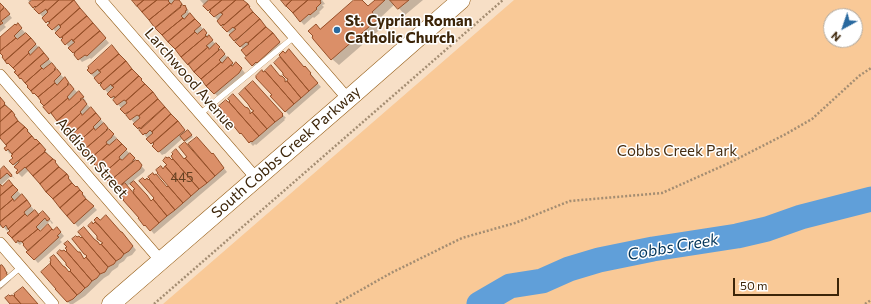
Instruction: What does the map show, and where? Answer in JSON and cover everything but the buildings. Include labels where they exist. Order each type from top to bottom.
[{"type":"main road","name":"South Cobbs Creek Parkway","points":[[111,304],[461,0]]},
{"type":"street","name":"Larchwood Avenue","points":[[101,0],[256,178]]},
{"type":"street","points":[[262,0],[348,99]]},
{"type":"street","name":"Addison Street","points":[[0,75],[161,261]]},
{"type":"street","points":[[0,243],[53,304]]},
{"type":"lane","points":[[200,114],[294,37]]},
{"type":"lane","points":[[0,285],[21,267]]},
{"type":"path","points":[[154,304],[503,0]]},
{"type":"path","points":[[336,304],[391,273],[462,238],[515,223],[570,201],[662,193],[784,135],[812,118],[859,76],[871,68]]},
{"type":"path","points":[[865,304],[871,300]]},
{"type":"green space","name":"Cobbs Creek Park","points":[[514,0],[871,0],[871,304],[163,304]]},
{"type":"waterway","name":"Cobbs Creek","points":[[479,304],[510,286],[542,281],[569,269],[599,260],[653,249],[737,236],[767,229],[801,217],[871,199]]},
{"type":"place","name":"St. Cyprian Roman Catholic Church","points":[[337,30]]}]
